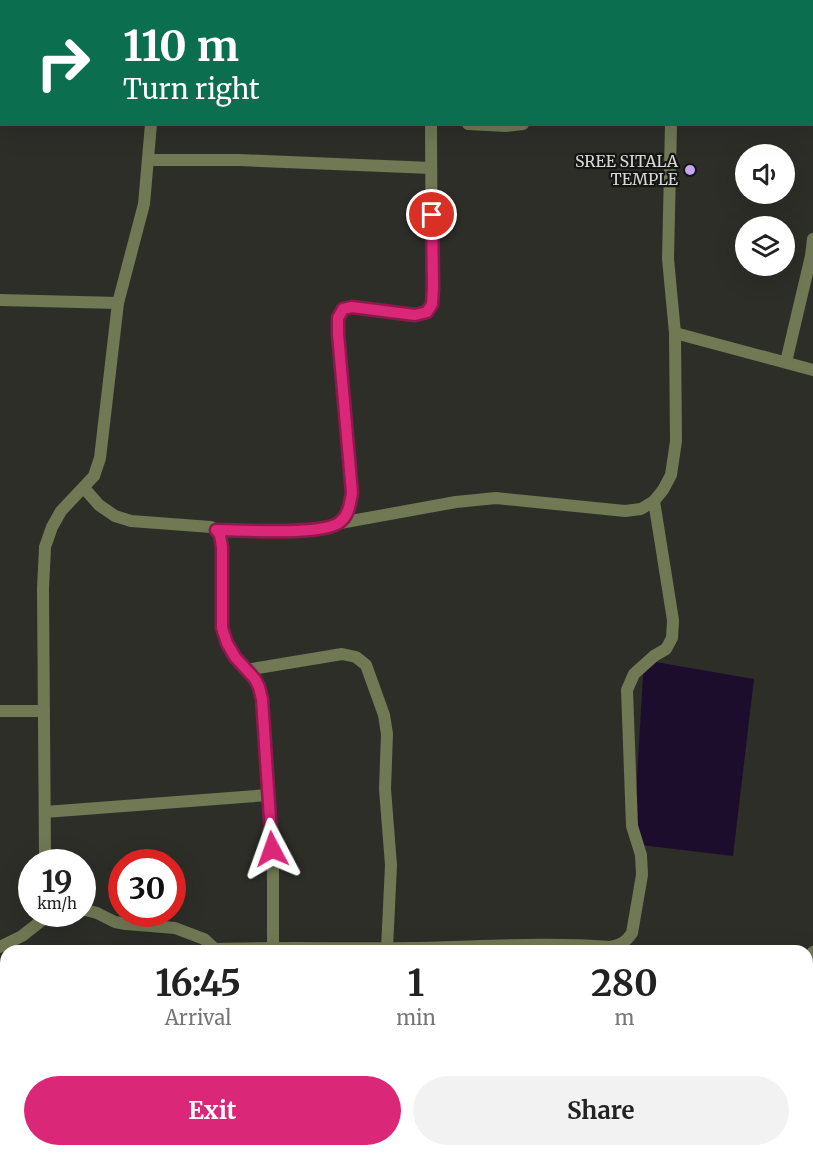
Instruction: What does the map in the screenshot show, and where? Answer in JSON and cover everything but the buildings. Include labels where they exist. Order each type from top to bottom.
[{"type":"street","points":[[45,849],[43,589],[45,548],[52,527],[61,511],[94,476],[100,458],[118,303],[144,204],[151,126]]},
{"type":"street","points":[[340,523],[348,510],[352,493],[338,318],[343,309],[352,307],[415,315],[427,312],[432,304],[432,126]]},
{"type":"street","points":[[216,530],[311,531],[340,523],[456,502],[496,498],[625,511],[641,509],[654,501],[663,490],[670,475],[676,441],[675,333],[668,260],[671,126]]},
{"type":"street","points":[[148,160],[239,160],[431,168]]},
{"type":"street","points":[[786,363],[813,239]]},
{"type":"street","points":[[0,300],[118,303]]},
{"type":"street","points":[[675,333],[813,370]]},
{"type":"street","points":[[84,488],[99,505],[115,516],[131,521],[211,527],[220,535],[222,628],[235,657],[255,679],[262,699],[273,868],[273,945]]},
{"type":"street","points":[[622,945],[632,933],[642,875],[641,855],[632,826],[627,690],[634,674],[654,656],[666,649],[672,638],[673,620],[654,501]]},
{"type":"street","points":[[246,670],[342,654],[356,657],[366,665],[384,716],[387,734],[385,789],[391,865],[387,945]]},
{"type":"street","points":[[0,711],[44,711]]},
{"type":"street","points":[[45,812],[268,795]]},
{"type":"street","points":[[96,913],[115,922],[175,928],[204,939],[211,945]]},
{"type":"street","points":[[4,945],[33,927]]},
{"type":"shaded area","points":[[644,660],[754,679],[733,856],[633,844]]},
{"type":"place","name":"SREE SITALA TEMPLE","points":[[690,170]]},
{"type":"route","points":[[272,849],[262,699],[255,679],[235,657],[222,628],[222,547],[220,535],[216,530],[311,531],[340,523],[348,510],[352,493],[338,318],[343,309],[352,307],[415,315],[427,312],[432,304],[433,287],[432,215]]}]
